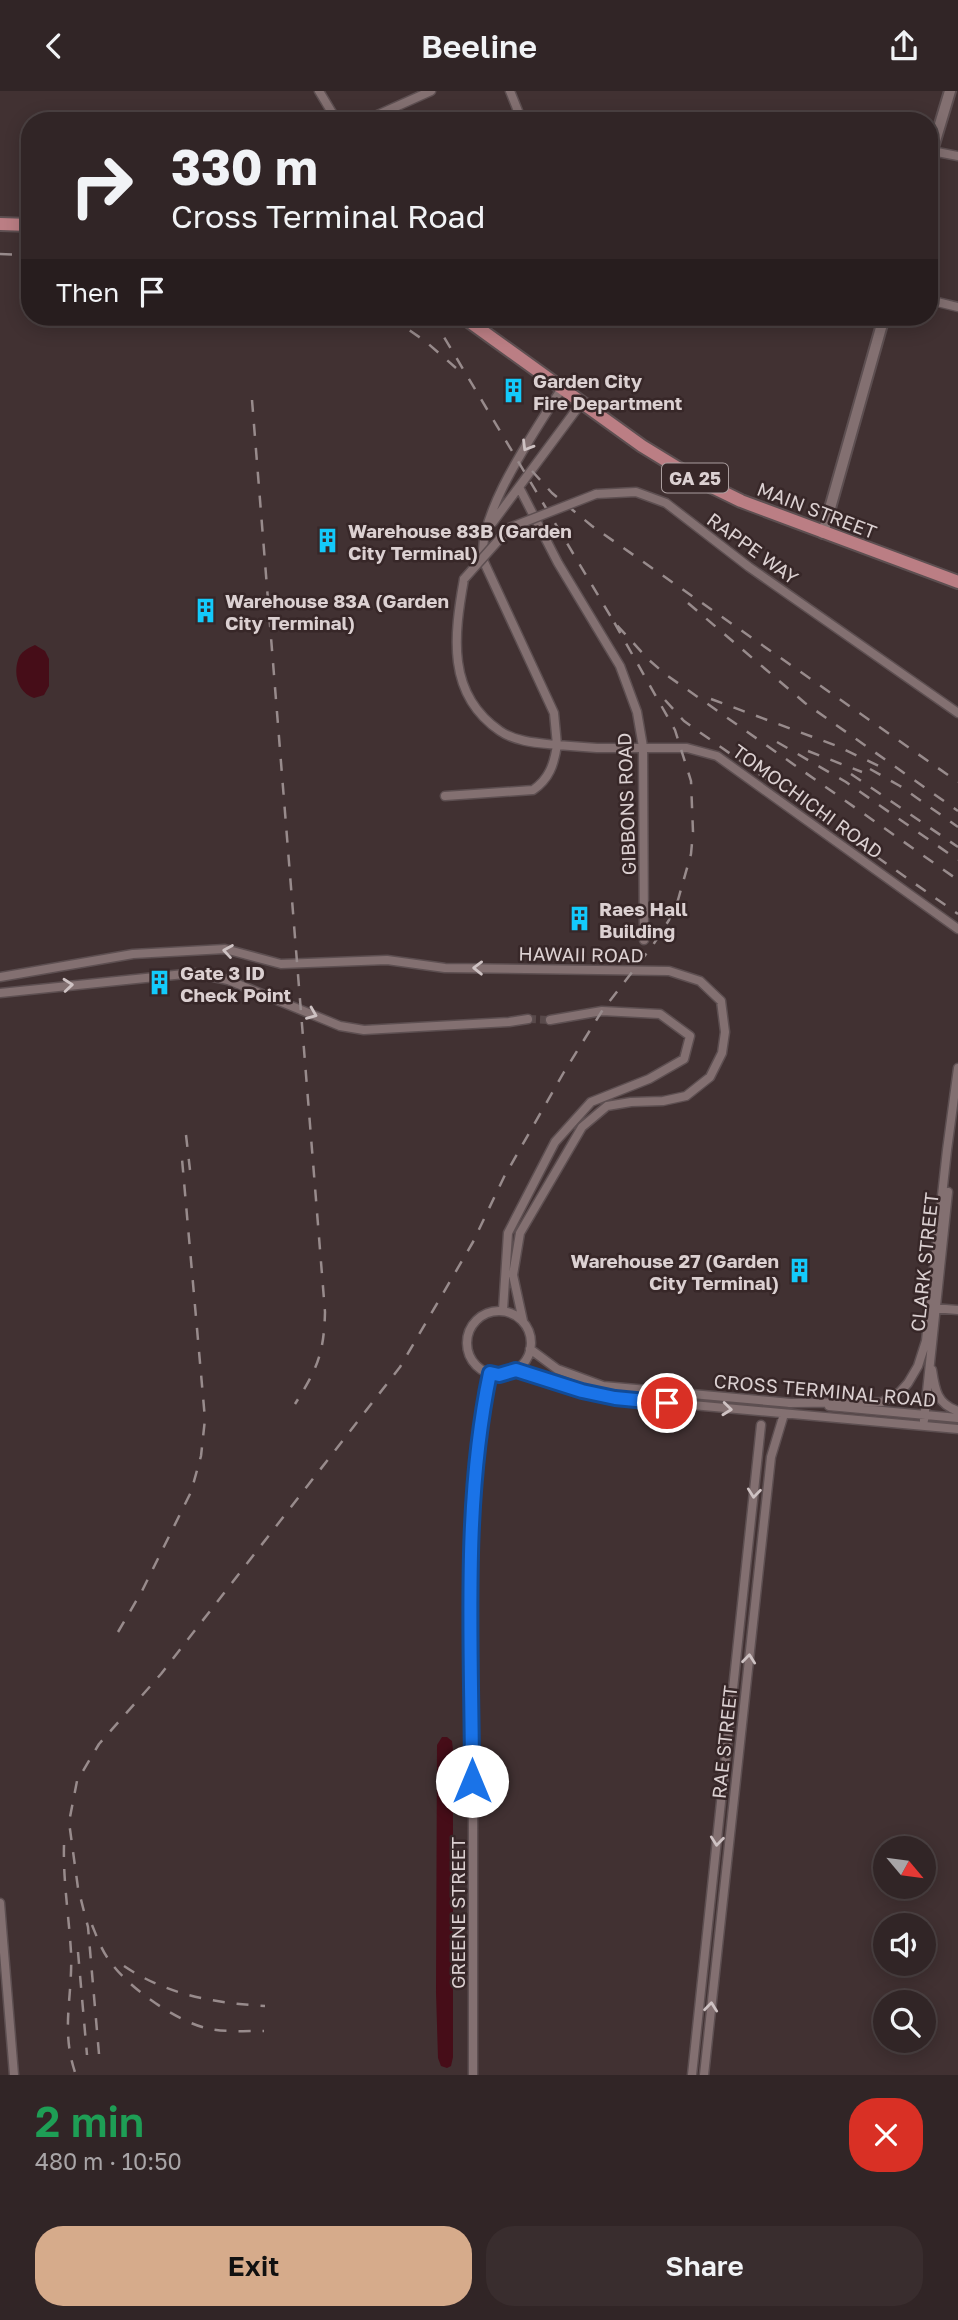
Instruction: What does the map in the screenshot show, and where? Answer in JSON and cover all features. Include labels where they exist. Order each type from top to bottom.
[{"type":"main road","points":[[0,224],[21,225]]},
{"type":"main road","name":"MAIN STREET","points":[[476,326],[642,446],[696,479],[741,501],[958,582]]},
{"type":"street","points":[[319,91],[332,112]]},
{"type":"street","points":[[384,112],[431,91]]},
{"type":"street","points":[[510,91],[518,112]]},
{"type":"street","points":[[938,132],[950,91]]},
{"type":"street","points":[[938,156],[958,156]]},
{"type":"street","points":[[938,302],[958,307]]},
{"type":"street","points":[[823,533],[881,326]]},
{"type":"street","points":[[445,796],[533,790],[543,783],[550,773],[557,745],[554,713],[484,562],[482,542],[509,475],[562,388]]},
{"type":"street","points":[[485,533],[582,402]]},
{"type":"street","name":"GIBBONS ROAD","points":[[519,487],[558,563],[620,666],[637,712],[643,747],[644,940]]},
{"type":"street","name":"RAPPE WAY","points":[[557,745],[524,741],[501,732],[474,708],[459,673],[456,625],[464,579],[506,531],[596,494],[636,492],[666,503],[750,567],[958,713]]},
{"type":"street","name":"TOMOCHICHI ROAD","points":[[557,745],[687,748],[718,756],[958,929]]},
{"type":"street","name":"HAWAII ROAD","points":[[0,977],[133,954],[225,949],[281,964],[387,960],[445,968],[668,971],[700,981],[721,1001],[725,1032],[722,1053],[710,1077],[686,1096],[607,1106],[582,1127],[520,1233],[513,1275],[523,1321]]},
{"type":"street","points":[[0,993],[194,973],[228,980],[340,1025],[364,1030],[509,1023],[528,1019]]},
{"type":"street","points":[[503,1311],[508,1233],[555,1142],[591,1103],[649,1079],[684,1059],[690,1036],[660,1014],[602,1011],[550,1020]]},
{"type":"street","name":"CLARK STREET","points":[[923,1426],[958,1068]]},
{"type":"street","name":"CLARK STREET","points":[[789,1403],[882,1402],[900,1392],[918,1366],[933,1308],[958,1102]]},
{"type":"street","points":[[933,1308],[958,1310]]},
{"type":"street","points":[[503,1311],[512,1313],[523,1321],[530,1334],[530,1349],[524,1363],[516,1370],[499,1375],[490,1373],[473,1361],[469,1352],[470,1331],[483,1315],[503,1311]]},
{"type":"street","name":"CROSS TERMINAL ROAD","points":[[530,1349],[556,1369],[603,1385],[958,1418]]},
{"type":"street","points":[[930,1352],[938,1398],[958,1411]]},
{"type":"street","name":"CROSS TERMINAL ROAD","points":[[516,1370],[582,1391],[615,1398],[958,1429]]},
{"type":"street","name":"GREENE STREET","points":[[473,2075],[472,1536],[479,1428],[490,1373]]},
{"type":"street","name":"RAE STREET","points":[[704,2075],[771,1457],[784,1414]]},
{"type":"street","name":"RAE STREET","points":[[692,2075],[761,1426]]},
{"type":"street","points":[[0,1903],[14,2075]]},
{"type":"shaded area","points":[[35,645],[45,651],[49,659],[49,686],[44,695],[34,698],[21,688],[16,672],[21,655]]},
{"type":"shaded area","points":[[442,1737],[452,1741],[453,1750],[453,2057],[451,2066],[447,2068],[441,2066],[438,2058],[436,1992],[437,1745]]},
{"type":"tunnel","points":[[528,1019],[550,1020]]},
{"type":"railway","points":[[0,254],[21,255]]},
{"type":"railway","points":[[403,326],[456,368]]},
{"type":"railway","points":[[437,326],[614,622],[649,660],[665,674],[958,880]]},
{"type":"railway","points":[[252,400],[325,1312],[318,1361],[295,1404]]},
{"type":"railway","points":[[532,471],[552,493],[592,526],[958,782]]},
{"type":"railway","points":[[688,603],[805,703],[958,811]]},
{"type":"railway","points":[[99,2054],[88,1927],[78,1888],[69,1822],[77,1781],[99,1744],[161,1674],[400,1367],[473,1242],[504,1177],[564,1072],[602,1011],[653,945],[678,900],[691,854],[691,781],[675,730],[614,622]]},
{"type":"railway","points":[[711,699],[837,746],[883,768]]},
{"type":"railway","points":[[665,700],[684,721],[958,914]]},
{"type":"railway","points":[[777,742],[846,782],[958,860]]},
{"type":"railway","points":[[808,751],[862,772]]},
{"type":"railway","points":[[870,769],[900,786],[958,827]]},
{"type":"railway","points":[[851,774],[958,847]]},
{"type":"railway","points":[[186,1135],[190,1170]]},
{"type":"railway","points":[[118,1632],[142,1591],[191,1492],[201,1456],[205,1419],[182,1159]]},
{"type":"railway","points":[[64,1845],[71,1952],[68,2029],[71,2059],[76,2075]]},
{"type":"railway","points":[[92,1925],[104,1952],[117,1970],[140,1992],[169,2012],[210,2029],[264,2031]]},
{"type":"railway","points":[[78,1952],[87,2055]]},
{"type":"railway","points":[[124,1966],[174,1991],[209,2000],[265,2006]]},
{"type":"place","name":"Garden City Fire Department","points":[[513,391]]},
{"type":"place","name":"Warehouse 83B (Garden City Terminal)","points":[[328,541]]},
{"type":"place","name":"Warehouse 83A (Garden City Terminal)","points":[[205,611]]},
{"type":"place","name":"Raes Hall Building","points":[[579,919]]},
{"type":"place","name":"Gate 3 ID Check Point","points":[[160,983]]},
{"type":"place","name":"Warehouse 27 (Garden City Terminal)","points":[[799,1271]]},
{"type":"route","points":[[472,1781],[473,1517],[479,1428],[490,1373],[508,1374],[516,1370],[582,1391],[615,1398],[667,1403]]}]
